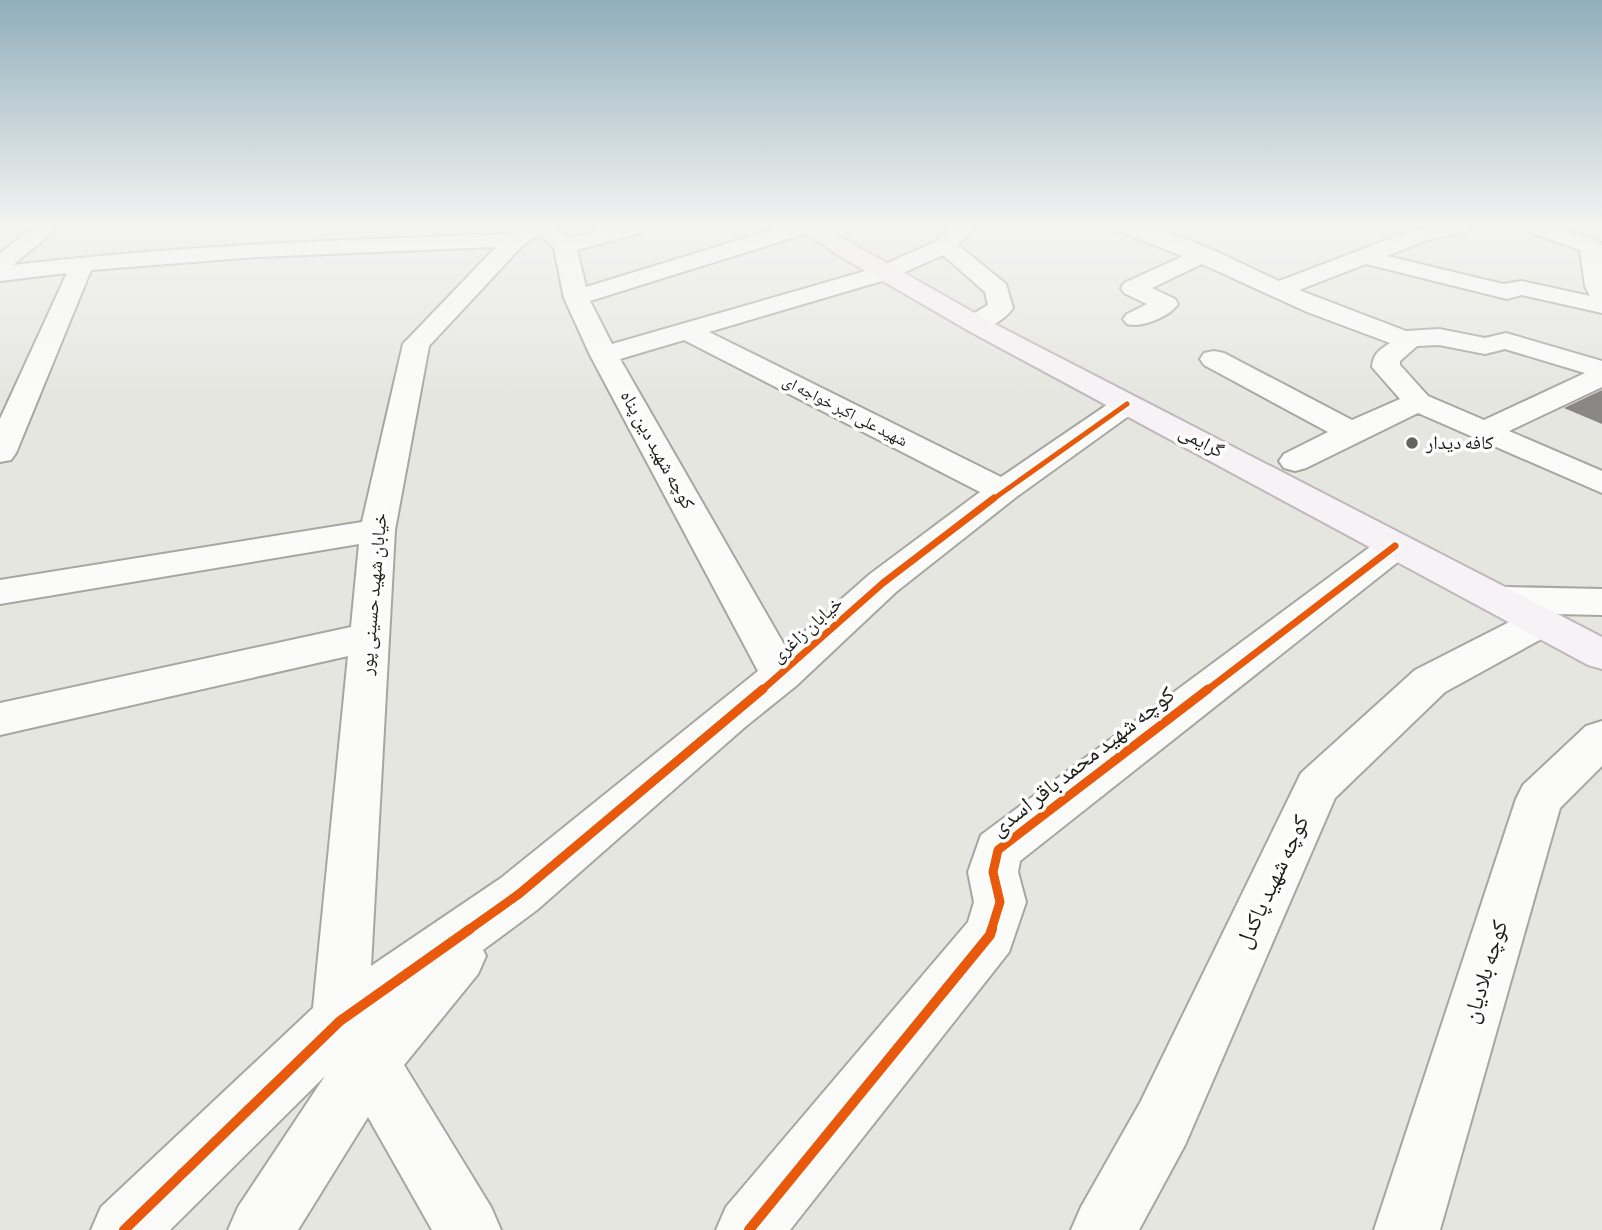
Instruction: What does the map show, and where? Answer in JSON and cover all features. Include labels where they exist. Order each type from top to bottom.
[{"type":"main road","name":"گرایمی","points":[[899,281],[1602,655]]},
{"type":"street","points":[[0,453],[75,281]]},
{"type":"street","name":"خیابان شهید حسینی پور","points":[[355,1042],[369,637],[378,530],[416,344],[486,281]]},
{"type":"street","name":"کوچه شهید دین پناه","points":[[567,281],[604,355],[781,676]]},
{"type":"street","points":[[576,298],[628,281]]},
{"type":"street","points":[[604,355],[855,281]]},
{"type":"street","points":[[975,323],[1000,308],[997,289],[991,281]]},
{"type":"street","points":[[1136,319],[1166,304],[1133,288],[1145,281]]},
{"type":"street","points":[[1259,281],[1316,307],[1404,340],[1439,337],[1485,346],[1506,341],[1602,369]]},
{"type":"street","points":[[1278,290],[1301,281]]},
{"type":"street","points":[[1464,281],[1507,292],[1513,288],[1522,288],[1602,306]]},
{"type":"street","name":"شهید علی اکبر خواجه ای","points":[[686,331],[1003,491]]},
{"type":"street","points":[[1404,340],[1405,344],[1386,358],[1386,367],[1418,402],[1602,483]]},
{"type":"street","points":[[1214,359],[1351,432]]},
{"type":"street","points":[[1485,431],[1602,376]]},
{"type":"street","points":[[1294,461],[1418,402]]},
{"type":"street","name":"خیابان زاغری","points":[[355,1042],[432,983],[519,894],[730,715],[781,676],[883,583],[1003,491],[1127,404]]},
{"type":"street","points":[[0,592],[378,530]]},
{"type":"street","name":"کوچه شهید محمد باقر اسدی","points":[[749,1230],[990,935],[1000,902],[993,872],[998,850],[1395,546]]},
{"type":"street","points":[[1523,611],[1602,602]]},
{"type":"street","name":"کوچه شهید پاکدل","points":[[1104,1230],[1163,1123],[1317,786],[1430,681],[1523,611]]},
{"type":"street","points":[[0,719],[369,637]]},
{"type":"street","name":"کوچه بلادیان","points":[[1410,1228],[1539,799],[1602,738]]},
{"type":"street","points":[[124,1230],[355,1042]]},
{"type":"street","points":[[261,1230],[294,1176],[355,1042]]},
{"type":"street","points":[[355,1042],[468,1230]]},
{"type":"building","points":[[1602,390],[1602,424],[1564,408]]},
{"type":"cycle path","points":[[124,1230],[340,1021],[519,894],[781,675],[883,583],[1003,491],[1127,404]]},
{"type":"cycle path","points":[[749,1230],[990,935],[1000,902],[993,872],[998,850],[1395,546]]},
{"type":"place","name":"کافه دیدار","points":[[1412,443]]}]
